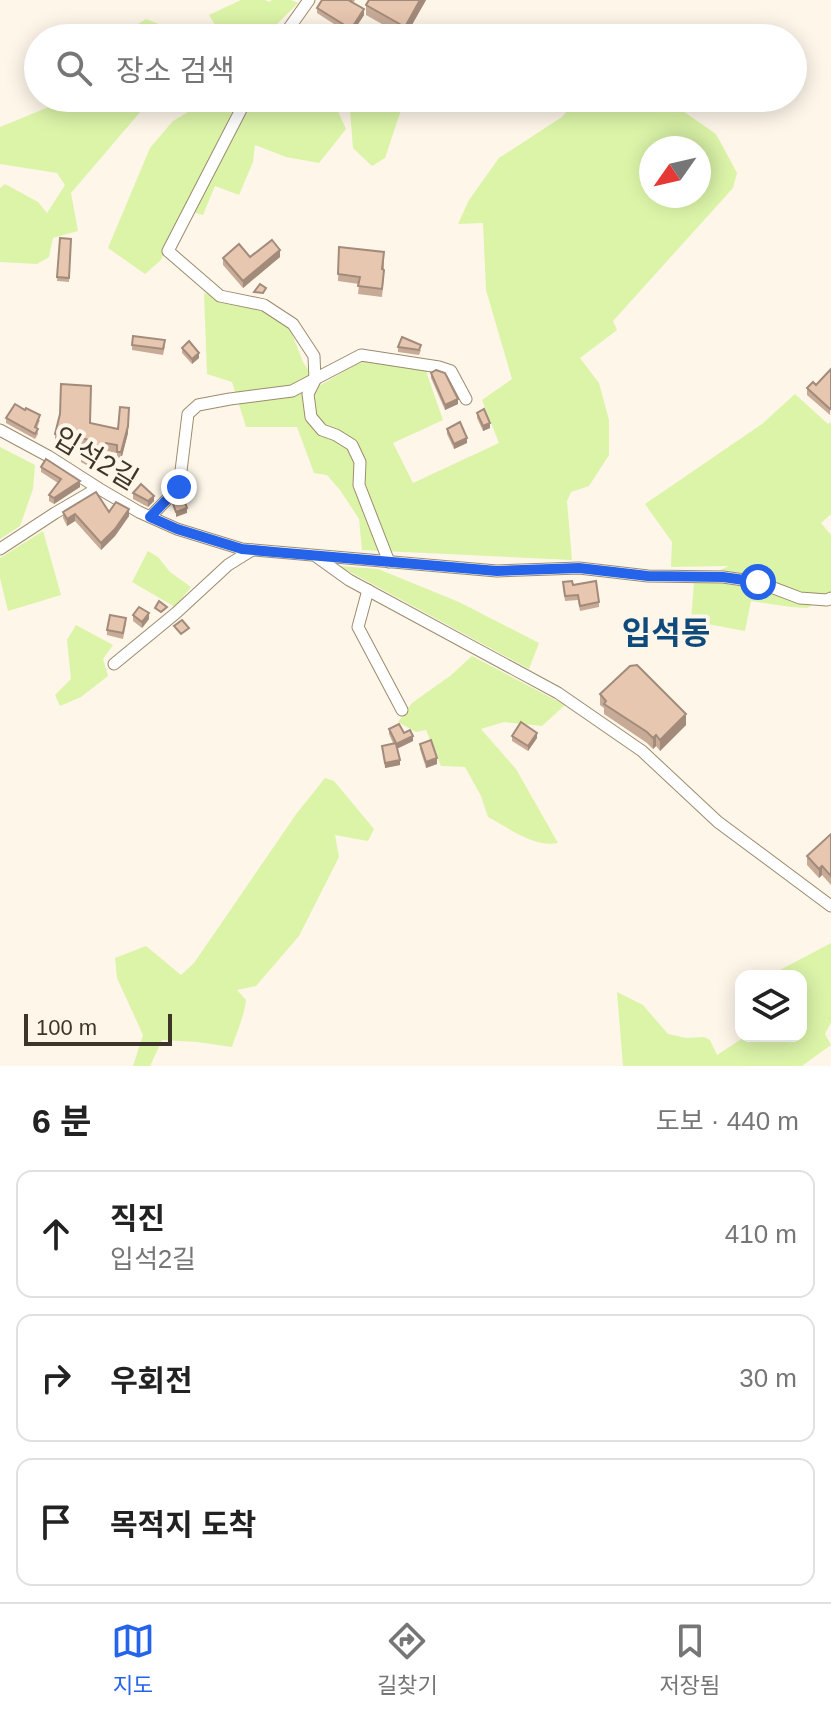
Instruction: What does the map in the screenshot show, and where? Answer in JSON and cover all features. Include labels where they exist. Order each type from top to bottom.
[{"type":"street","points":[[292,24],[309,0]]},
{"type":"street","points":[[240,112],[168,251],[220,296],[264,305],[293,324],[314,356],[315,380],[308,394],[311,417],[322,430],[352,445],[360,462],[359,485],[389,562]]},
{"type":"street","points":[[150,517],[179,487],[188,414],[198,405],[292,391],[361,355],[451,371],[466,399]]},
{"type":"street","name":"입석2길","points":[[0,430],[150,517],[177,529],[242,549],[497,571],[579,568],[648,576],[723,577],[758,582],[800,598],[831,598]]},
{"type":"street","points":[[0,549],[98,488]]},
{"type":"street","points":[[114,664],[228,565],[252,550]]},
{"type":"street","points":[[314,555],[349,580],[558,693],[642,751],[718,822],[831,906]]},
{"type":"street","points":[[368,590],[358,627],[402,710]]},
{"type":"green space","points":[[241,0],[291,0],[298,3],[277,24],[214,24],[209,15]]},
{"type":"green space","points":[[146,19],[158,24],[138,24]]},
{"type":"green space","points":[[37,112],[140,112],[71,193],[78,231],[53,238],[49,257],[37,264],[0,262],[0,188],[5,184],[38,202],[47,213],[65,185],[57,173],[0,164],[0,127]]},
{"type":"green space","points":[[188,112],[232,112],[161,260],[145,274],[108,248],[150,148],[173,121]]},
{"type":"green space","points":[[246,112],[338,112],[346,129],[319,163],[286,157],[255,145],[253,162],[239,195],[215,186],[203,215],[193,212]]},
{"type":"green space","points":[[350,112],[400,112],[385,158],[372,166],[353,148]]},
{"type":"green space","points":[[566,112],[684,112],[716,134],[737,173],[733,188],[613,321],[617,330],[580,358],[599,383],[609,420],[609,455],[589,486],[571,492],[567,501],[572,560],[362,550],[359,519],[327,475],[314,473],[297,427],[246,427],[232,382],[207,374],[204,293],[233,305],[265,309],[289,326],[303,362],[319,386],[362,361],[426,371],[443,420],[393,443],[413,483],[499,443],[482,400],[512,379],[486,290],[483,223],[458,224],[469,200],[499,158]]},
{"type":"green space","points":[[795,394],[828,424],[831,422],[831,514],[821,523],[831,535],[831,595],[807,608],[751,601],[745,631],[691,621],[694,582],[729,566],[671,567],[672,542],[645,504],[762,424]]},
{"type":"green space","points":[[0,447],[35,465],[33,489],[20,526],[0,539]]},
{"type":"green space","points":[[43,531],[61,595],[8,611],[0,578],[0,558]]},
{"type":"green space","points":[[148,551],[191,587],[175,607],[132,582]]},
{"type":"green space","points":[[339,566],[378,569],[459,602],[539,643],[529,669]]},
{"type":"green space","points":[[76,625],[113,645],[103,659],[108,676],[81,697],[60,706],[55,695],[71,679],[67,640]]},
{"type":"green space","points":[[472,656],[565,705],[542,726],[504,722],[481,729],[516,769],[558,843],[531,840],[488,817],[481,796],[465,767],[441,766],[426,730],[416,732],[398,722],[412,703]]},
{"type":"green space","points":[[325,778],[334,781],[374,829],[368,841],[335,835],[339,857],[299,936],[256,986],[237,990],[246,1000],[232,1047],[162,1040],[150,1066],[133,1066],[143,1035],[117,978],[115,958],[146,946],[181,975],[194,963],[297,813]]},
{"type":"green space","points":[[831,943],[831,1022],[825,1034],[831,1045],[802,1066],[623,1066],[617,992],[643,1005],[668,1034],[710,1040],[717,1055],[737,1042],[807,1042],[807,970],[780,970]]},
{"type":"building","points":[[322,0],[351,0],[364,9],[354,24],[343,24],[317,8]]},
{"type":"building","points":[[369,0],[420,0],[407,24],[400,24],[366,5]]},
{"type":"building","points":[[60,238],[71,239],[69,278],[57,277]]},
{"type":"building","points":[[272,240],[280,250],[243,281],[223,258],[239,244],[250,257]]},
{"type":"building","points":[[339,247],[384,252],[382,289],[358,286],[360,277],[338,274]]},
{"type":"building","points":[[260,284],[266,288],[263,293],[254,292]]},
{"type":"building","points":[[133,336],[165,340],[163,349],[132,345]]},
{"type":"building","points":[[402,337],[421,345],[419,350],[398,347]]},
{"type":"building","points":[[189,341],[199,353],[192,359],[182,348]]},
{"type":"building","points":[[831,369],[830,409],[807,388],[813,382],[816,385]]},
{"type":"building","points":[[436,370],[445,373],[458,399],[445,405],[431,373]]},
{"type":"building","points":[[61,384],[91,386],[90,423],[118,429],[120,407],[129,408],[121,452],[117,452],[117,445],[106,443],[95,462],[81,454],[90,440],[55,434],[60,414]]},
{"type":"building","points":[[15,404],[40,415],[35,434],[6,418]]},
{"type":"building","points":[[484,409],[490,423],[483,426],[477,413]]},
{"type":"building","points":[[460,422],[467,438],[454,444],[447,429]]},
{"type":"building","points":[[46,459],[80,481],[54,498],[49,495],[61,479],[41,467]]},
{"type":"building","points":[[141,484],[154,496],[148,501],[133,493]]},
{"type":"building","points":[[96,492],[109,512],[116,502],[129,509],[101,543],[75,514],[67,519],[63,512]]},
{"type":"building","points":[[181,492],[187,508],[176,512],[172,501]]},
{"type":"building","points":[[572,581],[573,585],[596,581],[599,602],[580,606],[578,595],[565,596],[563,582]]},
{"type":"building","points":[[159,601],[167,607],[161,612],[155,608]]},
{"type":"building","points":[[139,607],[149,613],[142,622],[133,615]]},
{"type":"building","points":[[110,615],[126,618],[123,633],[107,630]]},
{"type":"building","points":[[182,620],[189,628],[181,634],[174,626]]},
{"type":"building","points":[[637,665],[686,714],[660,740],[604,704],[606,701],[600,694],[630,666]]},
{"type":"building","points":[[521,722],[537,733],[528,746],[512,736]]},
{"type":"building","points":[[399,724],[404,733],[410,730],[413,736],[396,744],[400,760],[385,763],[382,746],[396,743],[389,729]]},
{"type":"building","points":[[431,740],[437,758],[426,762],[420,744]]},
{"type":"building","points":[[831,834],[831,876],[807,856]]},
{"type":"district","name":"입석동","points":[[666,633]]},
{"type":"route","points":[[179,487],[150,517],[177,529],[242,549],[497,571],[579,568],[648,576],[723,577],[758,582]]}]
